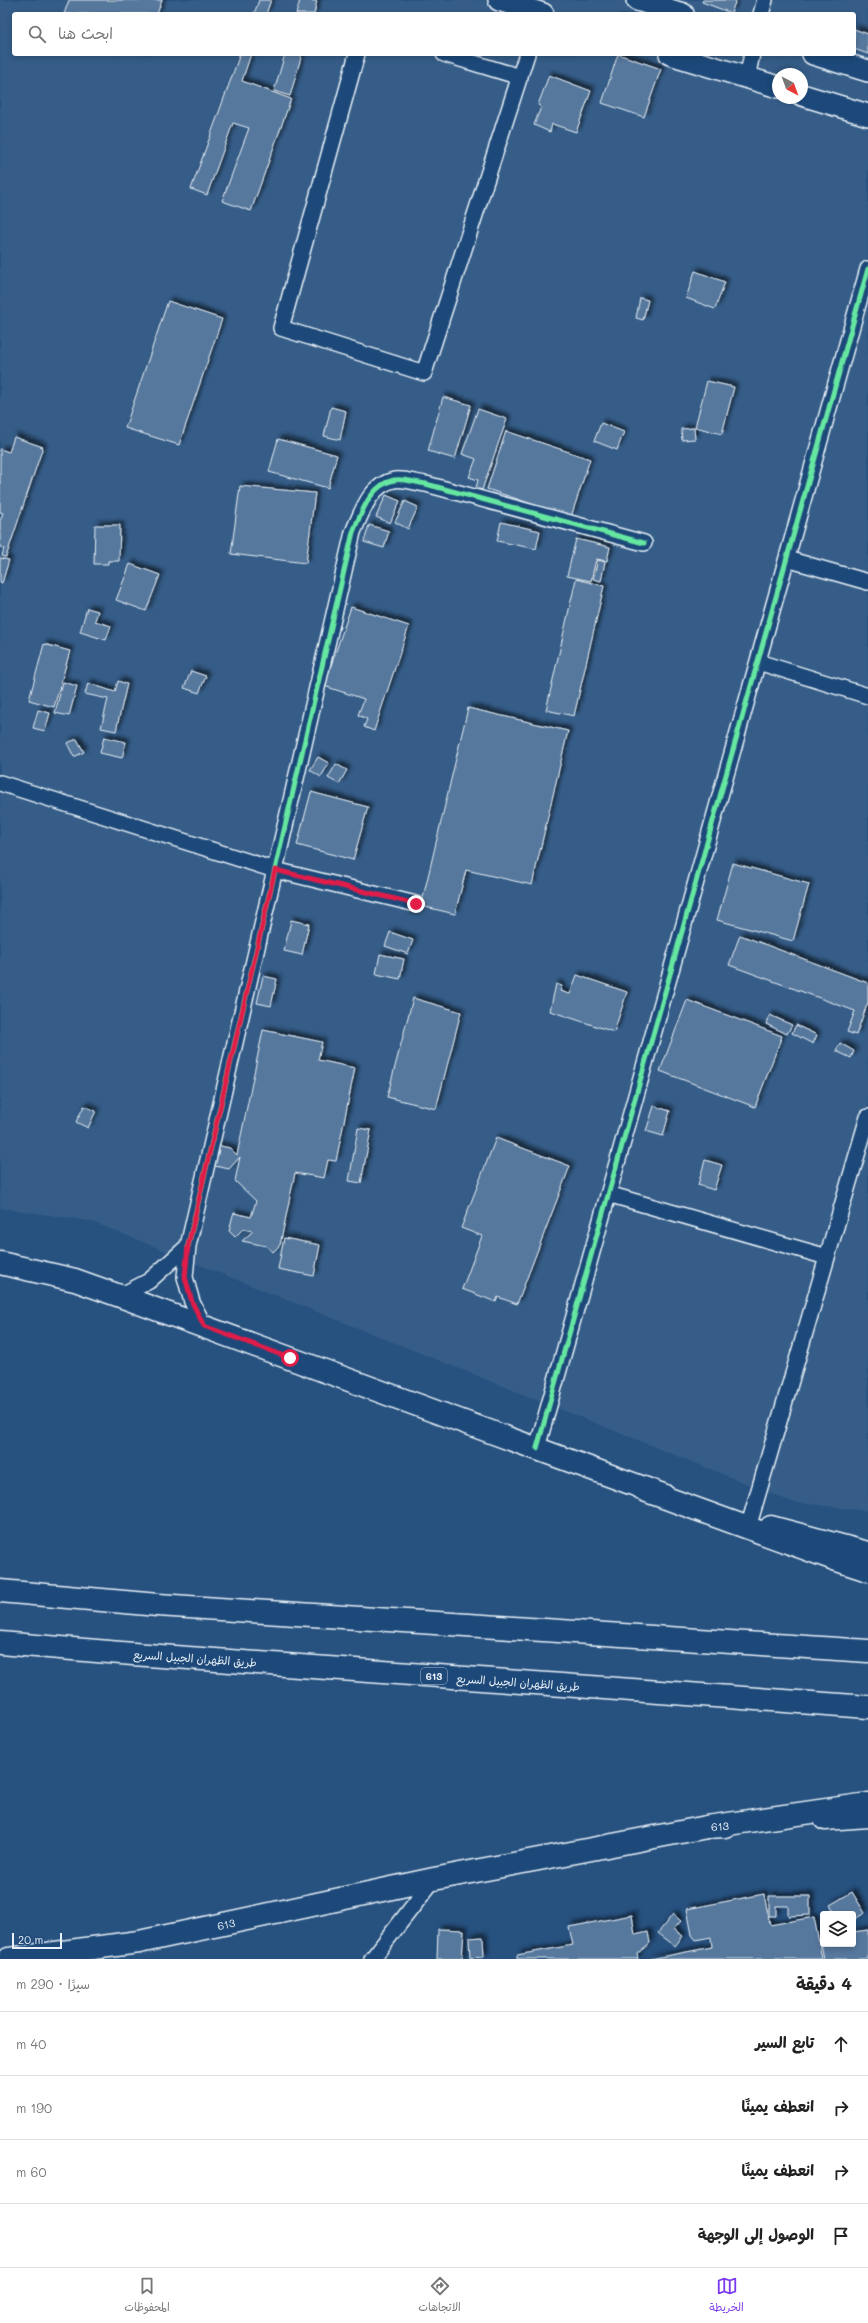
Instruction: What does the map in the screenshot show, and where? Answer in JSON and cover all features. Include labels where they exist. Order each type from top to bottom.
[{"type":"main road","points":[[0,1262],[75,1280],[537,1448],[644,1490],[868,1570]]},
{"type":"main road","points":[[644,1490],[868,1553]]},
{"type":"main road","points":[[0,1591],[158,1605],[868,1651]]},
{"type":"main road","name":"طريق الظهران الجبيل السريع","points":[[0,1642],[141,1655],[868,1707]]},
{"type":"main road","points":[[707,1827],[868,1804]]},
{"type":"main road","name":"613","points":[[9,1959],[139,1942],[434,1879],[707,1827],[868,1816]]},
{"type":"street","points":[[499,0],[535,12]]},
{"type":"street","points":[[637,0],[676,12]]},
{"type":"street","points":[[761,12],[764,0]]},
{"type":"street","points":[[356,56],[281,328],[424,373],[526,56]]},
{"type":"street","points":[[451,56],[520,77]]},
{"type":"street","points":[[676,56],[772,85]]},
{"type":"street","points":[[747,78],[752,56]]},
{"type":"street","points":[[819,56],[868,71]]},
{"type":"street","points":[[808,97],[868,115]]},
{"type":"street","points":[[537,1448],[868,269]]},
{"type":"street","points":[[204,1326],[192,1302],[185,1277],[188,1246],[353,532],[365,504],[378,486],[395,480],[426,484],[644,543]]},
{"type":"street","points":[[787,559],[868,582]]},
{"type":"street","points":[[758,662],[868,696]]},
{"type":"street","points":[[0,783],[275,870],[416,904]]},
{"type":"street","points":[[750,1521],[868,1117]]},
{"type":"street","points":[[608,1194],[827,1257]]},
{"type":"street","points":[[120,1296],[148,1281],[188,1246]]},
{"type":"street","points":[[372,1959],[434,1879]]},
{"type":"shaded area","points":[[0,0],[868,0],[868,1511],[792,1502],[90,1221],[0,1208]]},
{"type":"building","points":[[69,0],[162,0],[158,12],[65,12]]},
{"type":"building","points":[[259,0],[271,0],[267,12],[255,12]]},
{"type":"building","points":[[300,0],[317,1],[314,12],[297,12]]},
{"type":"building","points":[[703,0],[736,0],[731,12],[702,2]]},
{"type":"building","points":[[856,30],[868,34],[868,54],[856,50]]},
{"type":"building","points":[[239,56],[250,56],[242,81],[291,99],[251,211],[222,201],[249,128],[233,123],[207,195],[191,189]]},
{"type":"building","points":[[284,56],[301,56],[290,96],[274,91]]},
{"type":"building","points":[[617,56],[624,56],[661,69],[644,117],[602,103]]},
{"type":"building","points":[[549,75],[591,91],[576,132],[552,124],[550,132],[534,125],[541,107],[538,105]]},
{"type":"building","points":[[695,271],[725,282],[715,309],[686,298]]},
{"type":"building","points":[[640,298],[648,300],[643,320],[636,318]]},
{"type":"building","points":[[168,301],[222,319],[179,445],[125,428]]},
{"type":"building","points":[[707,381],[734,387],[722,434],[695,427]]},
{"type":"building","points":[[443,397],[471,405],[455,459],[428,451]]},
{"type":"building","points":[[331,407],[346,411],[340,440],[324,436]]},
{"type":"building","points":[[478,409],[507,419],[482,490],[476,488],[478,480],[469,477],[476,459],[462,454]]},
{"type":"building","points":[[601,423],[624,432],[617,450],[594,441]]},
{"type":"building","points":[[694,428],[695,439],[682,440],[681,429]]},
{"type":"building","points":[[506,431],[590,459],[571,517],[487,489]]},
{"type":"building","points":[[14,437],[43,447],[6,557],[2,556],[4,548],[0,547],[0,521],[3,513],[0,512],[0,449],[9,452]]},
{"type":"building","points":[[278,439],[337,455],[328,488],[269,472]]},
{"type":"building","points":[[240,486],[315,493],[306,563],[231,554]]},
{"type":"building","points":[[386,495],[400,501],[390,523],[376,517]]},
{"type":"building","points":[[405,501],[418,507],[408,529],[395,522]]},
{"type":"building","points":[[501,522],[540,531],[536,549],[497,541]]},
{"type":"building","points":[[95,525],[120,525],[119,561],[108,561],[108,564],[94,564]]},
{"type":"building","points":[[369,525],[389,531],[384,548],[364,542]]},
{"type":"building","points":[[576,539],[610,547],[607,561],[596,559],[591,581],[567,576]]},
{"type":"building","points":[[0,558],[9,560],[2,583],[0,582]]},
{"type":"building","points":[[598,560],[605,562],[601,581],[593,579]]},
{"type":"building","points":[[130,564],[160,575],[146,611],[116,600]]},
{"type":"building","points":[[576,579],[604,586],[574,716],[546,710]]},
{"type":"building","points":[[351,607],[409,626],[374,731],[364,727],[367,719],[358,715],[364,699],[324,686]]},
{"type":"building","points":[[87,608],[98,611],[95,621],[111,626],[106,640],[80,632]]},
{"type":"building","points":[[44,644],[70,651],[54,707],[29,700]]},
{"type":"building","points":[[191,671],[206,676],[199,693],[184,688]]},
{"type":"building","points":[[118,681],[127,684],[116,731],[101,728],[108,699],[85,694],[88,683],[115,692]]},
{"type":"building","points":[[63,682],[77,686],[69,716],[55,713]]},
{"type":"building","points":[[468,708],[568,731],[532,885],[466,870],[455,914],[421,906]]},
{"type":"building","points":[[38,710],[50,713],[45,731],[33,728]]},
{"type":"building","points":[[104,737],[126,742],[122,758],[100,753]]},
{"type":"building","points":[[77,739],[84,752],[74,757],[67,743]]},
{"type":"building","points":[[318,757],[329,763],[321,777],[310,770]]},
{"type":"building","points":[[336,764],[347,770],[339,784],[328,778]]},
{"type":"building","points":[[311,792],[368,807],[353,860],[297,845]]},
{"type":"building","points":[[733,863],[809,884],[793,941],[717,920]]},
{"type":"building","points":[[291,920],[309,924],[302,955],[284,951]]},
{"type":"building","points":[[390,932],[413,940],[408,954],[385,946]]},
{"type":"building","points":[[740,935],[868,983],[868,1002],[856,1035],[847,1032],[855,1011],[729,965]]},
{"type":"building","points":[[380,954],[404,959],[400,979],[376,974]]},
{"type":"building","points":[[577,975],[627,992],[614,1032],[550,1011],[556,984],[562,986],[560,991],[570,994]]},
{"type":"building","points":[[263,976],[277,979],[271,1006],[257,1003]]},
{"type":"building","points":[[413,998],[461,1012],[436,1109],[387,1097]]},
{"type":"building","points":[[687,1000],[782,1036],[755,1107],[660,1071]]},
{"type":"building","points":[[770,1015],[792,1025],[787,1034],[766,1024]]},
{"type":"building","points":[[796,1025],[817,1035],[813,1044],[792,1033]]},
{"type":"building","points":[[263,1030],[322,1042],[318,1060],[355,1068],[336,1161],[328,1160],[324,1178],[295,1173],[280,1245],[273,1252],[266,1246],[242,1241],[253,1231],[243,1229],[235,1237],[229,1231],[234,1213],[251,1217],[256,1201],[235,1181],[240,1157],[229,1169],[215,1166],[212,1163],[216,1145],[230,1148],[237,1155]]},
{"type":"building","points":[[840,1043],[854,1051],[851,1058],[836,1051]]},
{"type":"building","points":[[84,1106],[96,1111],[88,1128],[76,1122]]},
{"type":"building","points":[[654,1106],[670,1111],[663,1136],[646,1131]]},
{"type":"building","points":[[358,1128],[371,1130],[361,1183],[349,1181]]},
{"type":"building","points":[[496,1138],[570,1166],[517,1304],[498,1297],[496,1302],[462,1289],[482,1236],[461,1228]]},
{"type":"building","points":[[705,1160],[722,1165],[714,1190],[698,1185]]},
{"type":"building","points":[[284,1238],[320,1245],[314,1276],[278,1269]]},
{"type":"building","points":[[852,1892],[865,1913],[856,1918],[856,1911],[834,1911],[830,1905]]},
{"type":"building","points":[[764,1894],[770,1925],[814,1917],[822,1959],[650,1959],[712,1947],[711,1937],[696,1940],[692,1935],[687,1909]]},
{"type":"building","points":[[769,1896],[810,1896],[810,1915],[788,1916],[788,1906],[776,1906],[776,1916],[769,1916]]},
{"type":"building","points":[[673,1914],[681,1921],[674,1929],[683,1936],[675,1946],[658,1933]]},
{"type":"building","points":[[632,1915],[635,1935],[648,1932],[650,1943],[637,1954],[638,1959],[517,1959],[517,1955],[573,1945],[569,1927]]},
{"type":"building","points":[[438,1929],[464,1930],[462,1959],[437,1959]]},
{"type":"building","points":[[868,1930],[868,1959],[824,1959],[822,1947],[856,1947],[856,1932]]},
{"type":"building","points":[[483,1937],[484,1957],[470,1958],[469,1938]]},
{"type":"cycle path","points":[[537,1448],[868,269]]},
{"type":"cycle path","points":[[188,1246],[353,532],[368,500],[379,487],[386,483],[394,480],[405,480],[426,484],[644,543]]},
{"type":"route","points":[[290,1358],[204,1326],[192,1302],[185,1277],[188,1246],[275,870],[416,904]]}]
